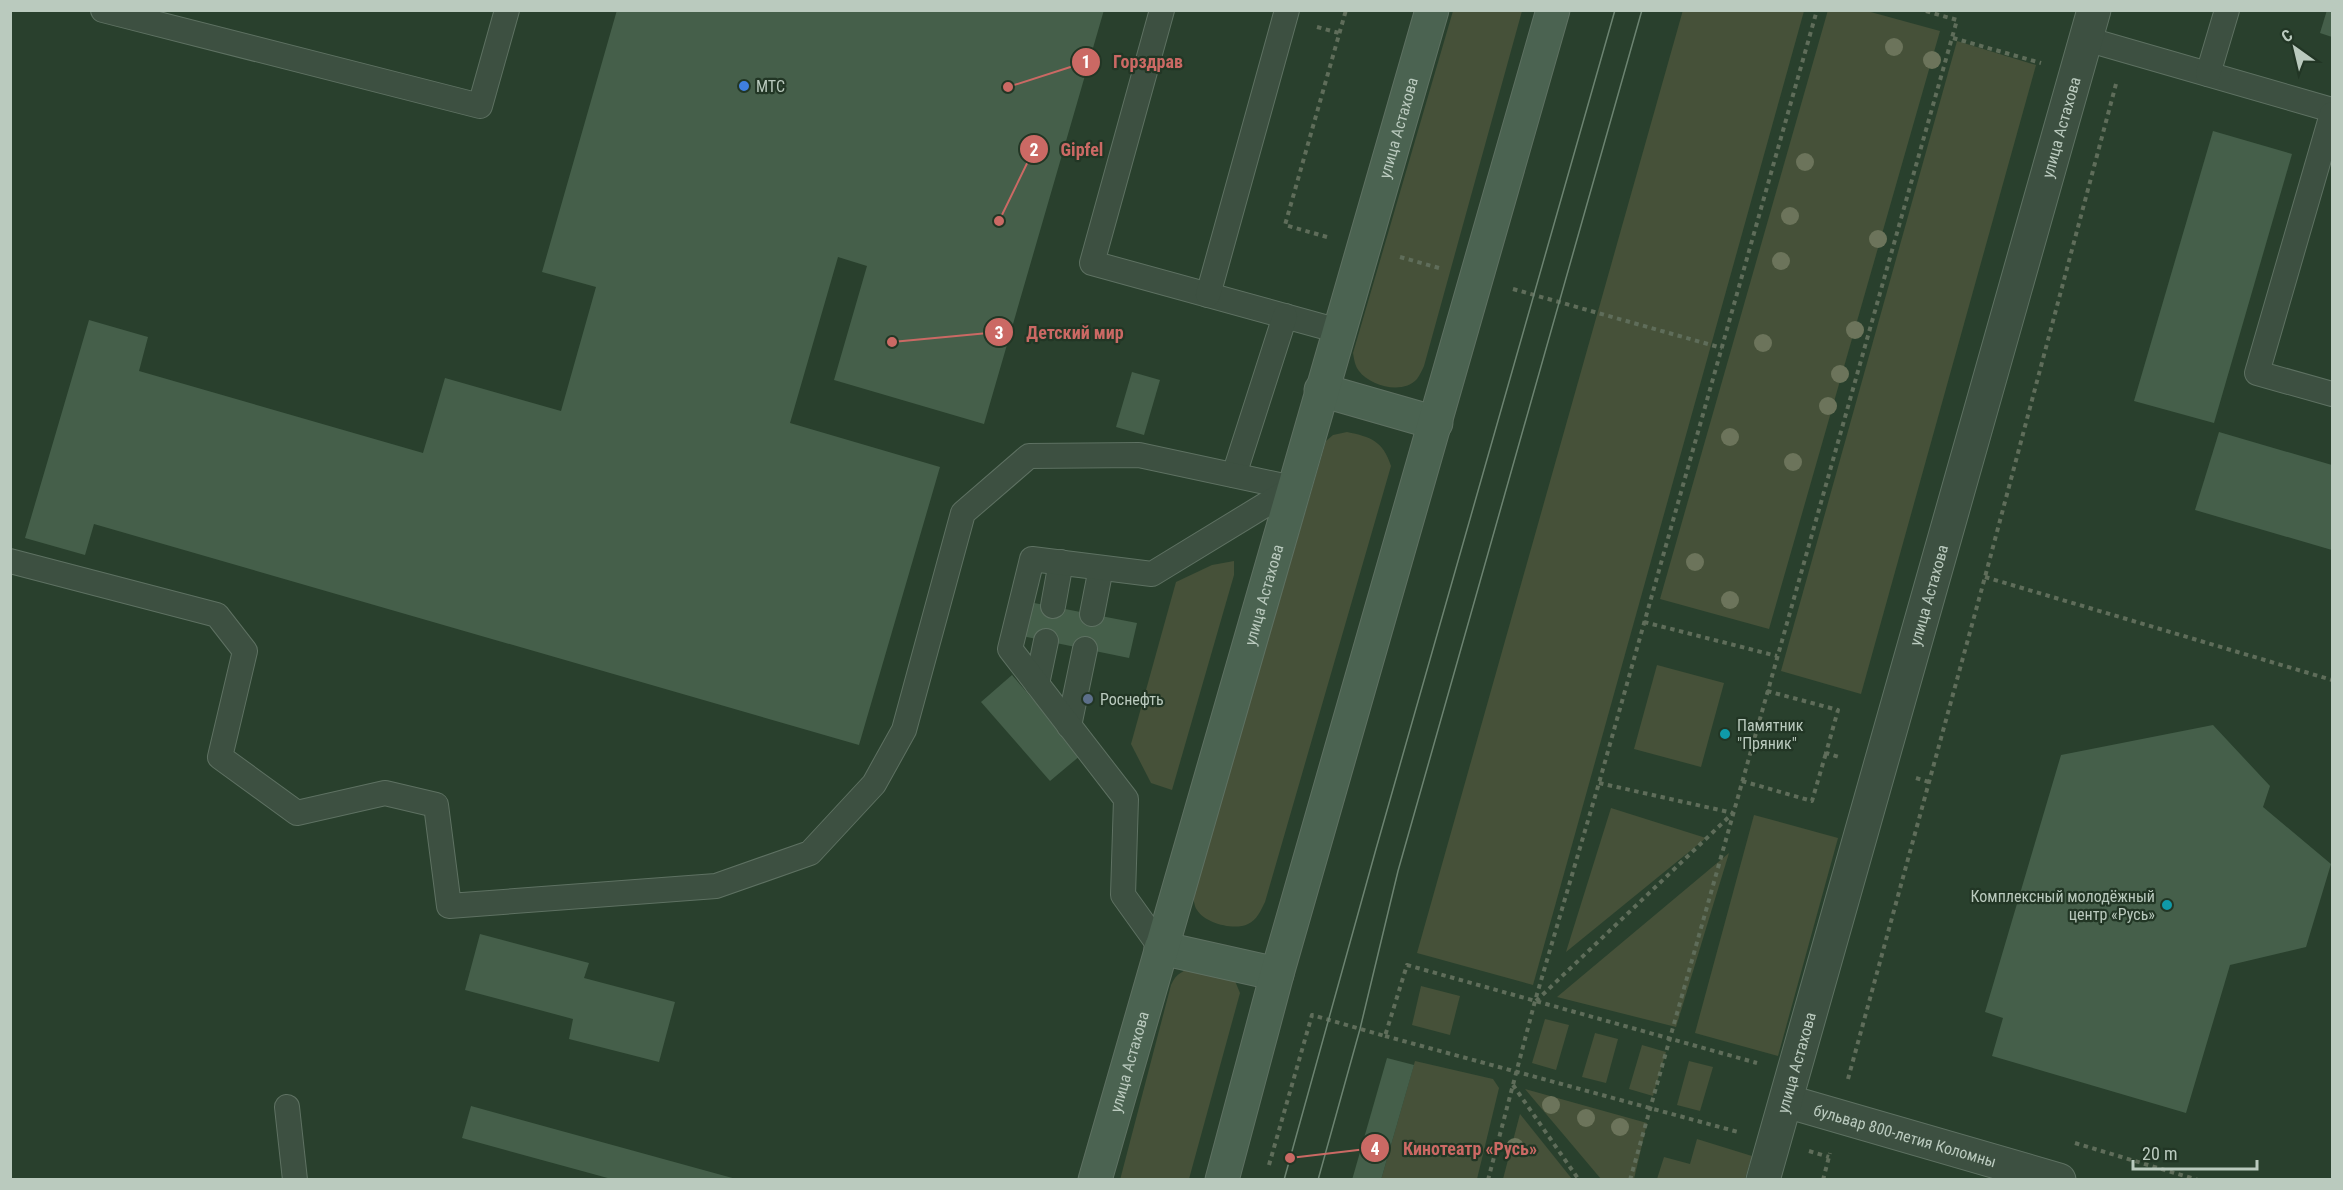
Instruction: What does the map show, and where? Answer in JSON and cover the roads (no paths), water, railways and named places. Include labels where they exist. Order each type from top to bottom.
[{"type":"main road","name":"улица Астахова","points":[[1095,1179],[1432,10]]},
{"type":"main road","points":[[1222,1179],[1277,974],[1553,10]]},
{"type":"main road","points":[[1321,390],[1436,423]]},
{"type":"main road","points":[[1161,948],[1277,974]]},
{"type":"street","name":"улица Астахова","points":[[1763,1179],[2090,25]]},
{"type":"street","name":"бульвар 800-летия Коломны","points":[[1790,1087],[1839,1117],[2059,1179]]},
{"type":"lane","points":[[103,10],[480,106],[507,10]]},
{"type":"lane","points":[[1162,10],[1092,263],[1339,331]]},
{"type":"lane","points":[[1208,294],[1287,10]]},
{"type":"lane","points":[[2208,74],[2227,10]]},
{"type":"lane","points":[[2090,25],[2125,50],[2332,112],[2257,373],[2332,394]]},
{"type":"lane","points":[[1234,475],[1285,316]]},
{"type":"lane","points":[[10,561],[217,615],[245,651],[220,757],[297,813],[385,793],[435,805],[449,906],[716,886],[810,853],[874,784],[904,730],[963,513],[1029,456],[1138,455],[1293,488]]},
{"type":"lane","points":[[1161,948],[1123,895],[1126,799],[1010,649],[1032,559],[1152,574],[1293,488]]},
{"type":"lane","points":[[1053,606],[1061,562]]},
{"type":"lane","points":[[1092,614],[1101,568]]},
{"type":"lane","points":[[1037,684],[1046,641]]},
{"type":"lane","points":[[1069,726],[1085,649]]},
{"type":"lane","points":[[286,1107],[295,1179]]},
{"type":"tram line","points":[[1284,1180],[1615,10]]},
{"type":"tram line","points":[[1318,1180],[1360,1029],[1398,871],[1642,10]]},
{"type":"place","name":"МТС","points":[[744,86]]},
{"type":"place","name":"Горздрав","points":[[1008,87]]},
{"type":"place","name":"Gipfel","points":[[999,221]]},
{"type":"place","name":"Детский мир","points":[[892,342]]},
{"type":"place","name":"Роснефть","points":[[1088,699]]},
{"type":"place","name":"Памятник \"Пряник\"","points":[[1725,734]]},
{"type":"place","name":"Комплексный молодёжный центр «Русь»","points":[[2167,905]]},
{"type":"place","name":"Кинотеатр «Русь»","points":[[1290,1158]]}]
